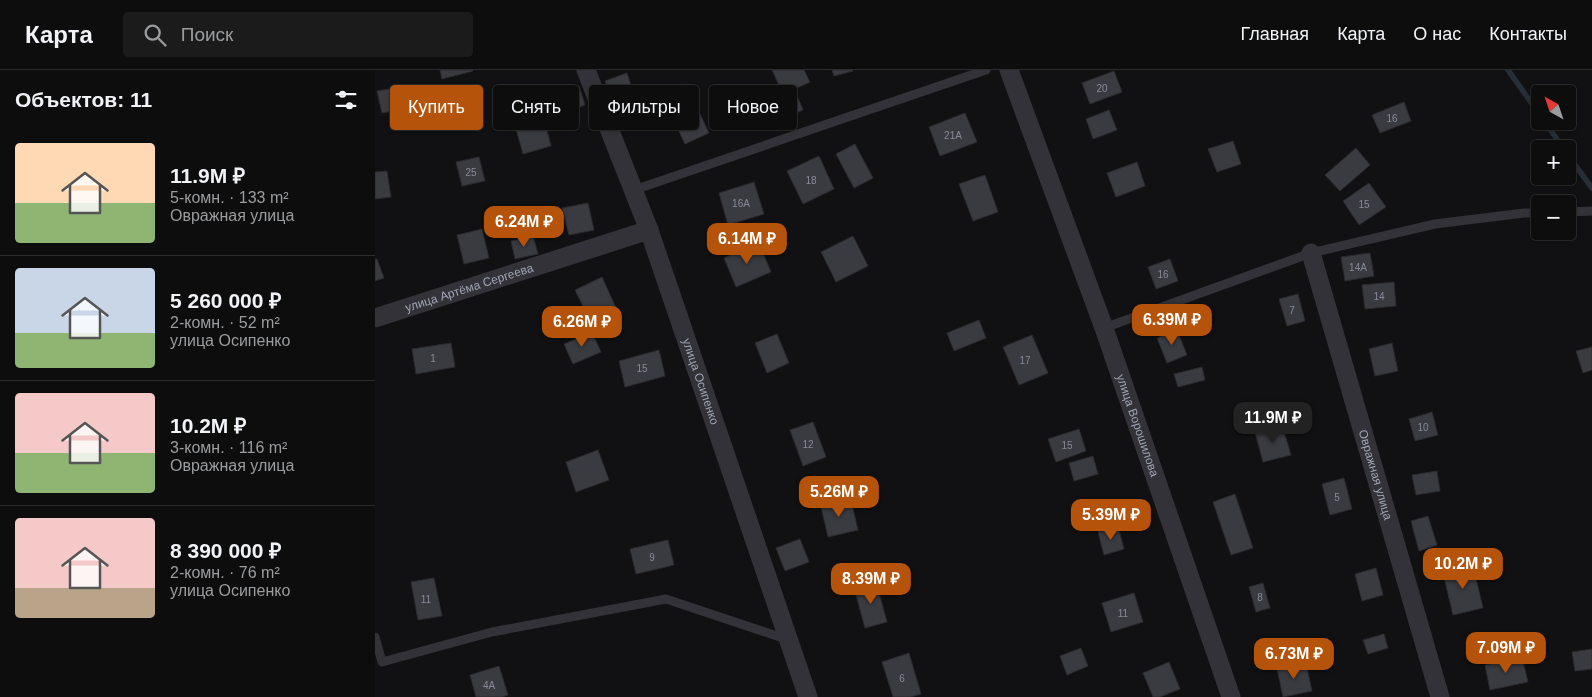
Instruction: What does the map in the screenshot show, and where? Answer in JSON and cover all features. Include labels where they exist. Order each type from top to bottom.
[{"type":"street","name":"улица Осипенко","points":[[586,70],[649,230],[808,697]]},
{"type":"street","name":"улица Ворошилова","points":[[1009,70],[1104,328],[1231,697]]},
{"type":"street","name":"улица Артёма Сергеева","points":[[375,318],[649,230]]},
{"type":"street","name":"Овражная улица","points":[[1311,253],[1440,697]]},
{"type":"lane","points":[[634,190],[986,70]]},
{"type":"lane","points":[[1576,212],[1592,211]]},
{"type":"lane","points":[[1104,328],[1311,253],[1435,224],[1531,213]]},
{"type":"lane","points":[[375,637],[382,662],[493,632],[666,599],[789,640]]},
{"type":"building","points":[[440,70],[473,70],[473,71],[442,79]]},
{"type":"building","points":[[772,70],[804,70],[810,82],[797,88],[797,85],[779,85]]},
{"type":"building","points":[[832,70],[852,70],[853,71],[834,76]]},
{"type":"building","points":[[1114,71],[1122,92],[1090,104],[1082,83]]},
{"type":"building","points":[[627,73],[631,85],[606,85],[605,81]]},
{"type":"building","points":[[579,86],[585,105],[579,107]]},
{"type":"building","points":[[390,89],[390,112],[382,113],[377,91]]},
{"type":"building","points":[[797,96],[803,110],[797,113]]},
{"type":"building","points":[[1404,102],[1411,121],[1380,133],[1372,115]]},
{"type":"building","points":[[1109,110],[1117,130],[1093,139],[1086,119]]},
{"type":"building","points":[[699,112],[709,133],[685,144],[678,130],[699,130]]},
{"type":"building","points":[[965,113],[977,142],[940,156],[929,127]]},
{"type":"building","points":[[516,130],[547,130],[551,146],[523,154]]},
{"type":"building","points":[[1233,141],[1241,164],[1217,172],[1208,149]]},
{"type":"building","points":[[855,144],[873,178],[854,188],[836,154]]},
{"type":"building","points":[[1356,148],[1370,165],[1340,191],[1325,175]]},
{"type":"building","points":[[819,156],[834,189],[803,204],[787,171]]},
{"type":"building","points":[[479,157],[485,181],[462,186],[456,162]]},
{"type":"building","points":[[1137,162],[1145,186],[1116,197],[1107,173]]},
{"type":"building","points":[[387,171],[391,197],[375,199],[375,172]]},
{"type":"building","points":[[985,175],[998,212],[973,221],[959,184]]},
{"type":"building","points":[[754,182],[764,214],[728,225],[719,193]]},
{"type":"building","points":[[1369,183],[1386,207],[1359,225],[1343,201]]},
{"type":"building","points":[[588,203],[594,230],[569,235],[562,208]]},
{"type":"building","points":[[482,229],[489,258],[464,264],[457,235]]},
{"type":"building","points":[[533,236],[538,254],[515,259],[511,241]]},
{"type":"building","points":[[853,236],[868,266],[836,282],[821,252]]},
{"type":"building","points":[[759,243],[771,272],[736,287],[724,258]]},
{"type":"building","points":[[1370,253],[1374,276],[1345,281],[1341,257]]},
{"type":"building","points":[[375,259],[377,259],[384,278],[375,281]]},
{"type":"building","points":[[1170,259],[1178,281],[1156,289],[1148,267]]},
{"type":"building","points":[[602,277],[616,308],[590,320],[575,290]]},
{"type":"building","points":[[1394,282],[1396,306],[1365,309],[1362,285]]},
{"type":"building","points":[[1298,294],[1305,321],[1287,326],[1279,299]]},
{"type":"building","points":[[979,320],[986,338],[954,351],[947,333]]},
{"type":"building","points":[[1177,330],[1187,355],[1167,363],[1157,338]]},
{"type":"building","points":[[592,332],[601,352],[573,364],[564,344]]},
{"type":"building","points":[[777,334],[789,363],[767,373],[755,343]]},
{"type":"building","points":[[1032,335],[1048,373],[1019,385],[1003,347]]},
{"type":"building","points":[[451,343],[455,367],[416,374],[412,349]]},
{"type":"building","points":[[1392,343],[1398,371],[1375,376],[1369,349]]},
{"type":"building","points":[[1592,347],[1592,370],[1583,373],[1576,351]]},
{"type":"building","points":[[659,350],[665,376],[625,387],[619,361]]},
{"type":"building","points":[[1202,367],[1205,380],[1178,387],[1174,374]]},
{"type":"building","points":[[1432,412],[1438,435],[1415,441],[1409,419]]},
{"type":"building","points":[[813,422],[826,457],[803,466],[790,430]]},
{"type":"building","points":[[1282,425],[1291,455],[1263,462],[1255,432]]},
{"type":"building","points":[[1079,429],[1086,451],[1056,462],[1048,439]]},
{"type":"building","points":[[598,450],[609,480],[576,492],[566,462]]},
{"type":"building","points":[[1093,456],[1098,474],[1074,481],[1069,463]]},
{"type":"building","points":[[1437,471],[1440,491],[1416,495],[1412,475]]},
{"type":"building","points":[[1344,478],[1352,509],[1330,515],[1322,484]]},
{"type":"building","points":[[1235,494],[1253,548],[1231,555],[1213,502]]},
{"type":"building","points":[[851,500],[858,530],[828,537],[821,507]]},
{"type":"building","points":[[1428,516],[1437,545],[1419,551],[1411,521]]},
{"type":"building","points":[[1118,526],[1124,549],[1104,555],[1098,532]]},
{"type":"building","points":[[800,539],[809,562],[785,571],[776,548]]},
{"type":"building","points":[[668,540],[674,565],[636,574],[630,549]]},
{"type":"building","points":[[1473,566],[1483,608],[1453,615],[1443,573]]},
{"type":"building","points":[[1376,568],[1383,595],[1362,601],[1355,574]]},
{"type":"building","points":[[434,578],[442,616],[418,620],[411,582]]},
{"type":"building","points":[[876,582],[887,622],[865,628],[854,588]]},
{"type":"building","points":[[1263,583],[1270,608],[1256,612],[1249,587]]},
{"type":"building","points":[[1134,593],[1143,622],[1111,632],[1102,603]]},
{"type":"building","points":[[1384,634],[1388,648],[1368,654],[1363,640]]},
{"type":"building","points":[[1081,648],[1088,666],[1067,675],[1060,656]]},
{"type":"building","points":[[1592,649],[1592,669],[1575,671],[1572,652]]},
{"type":"building","points":[[909,653],[921,694],[911,697],[893,697],[882,662]]},
{"type":"building","points":[[1522,657],[1528,682],[1490,690],[1485,665]]},
{"type":"building","points":[[1169,662],[1180,689],[1160,697],[1153,697],[1143,673]]},
{"type":"building","points":[[1306,663],[1312,691],[1283,697],[1277,669]]},
{"type":"building","points":[[499,666],[508,695],[502,697],[476,697],[470,675]]},
{"type":"waterway","points":[[1508,70],[1531,102]]},
{"type":"waterway","points":[[1550,130],[1558,140]]},
{"type":"waterway","points":[[1576,166],[1592,188]]}]
